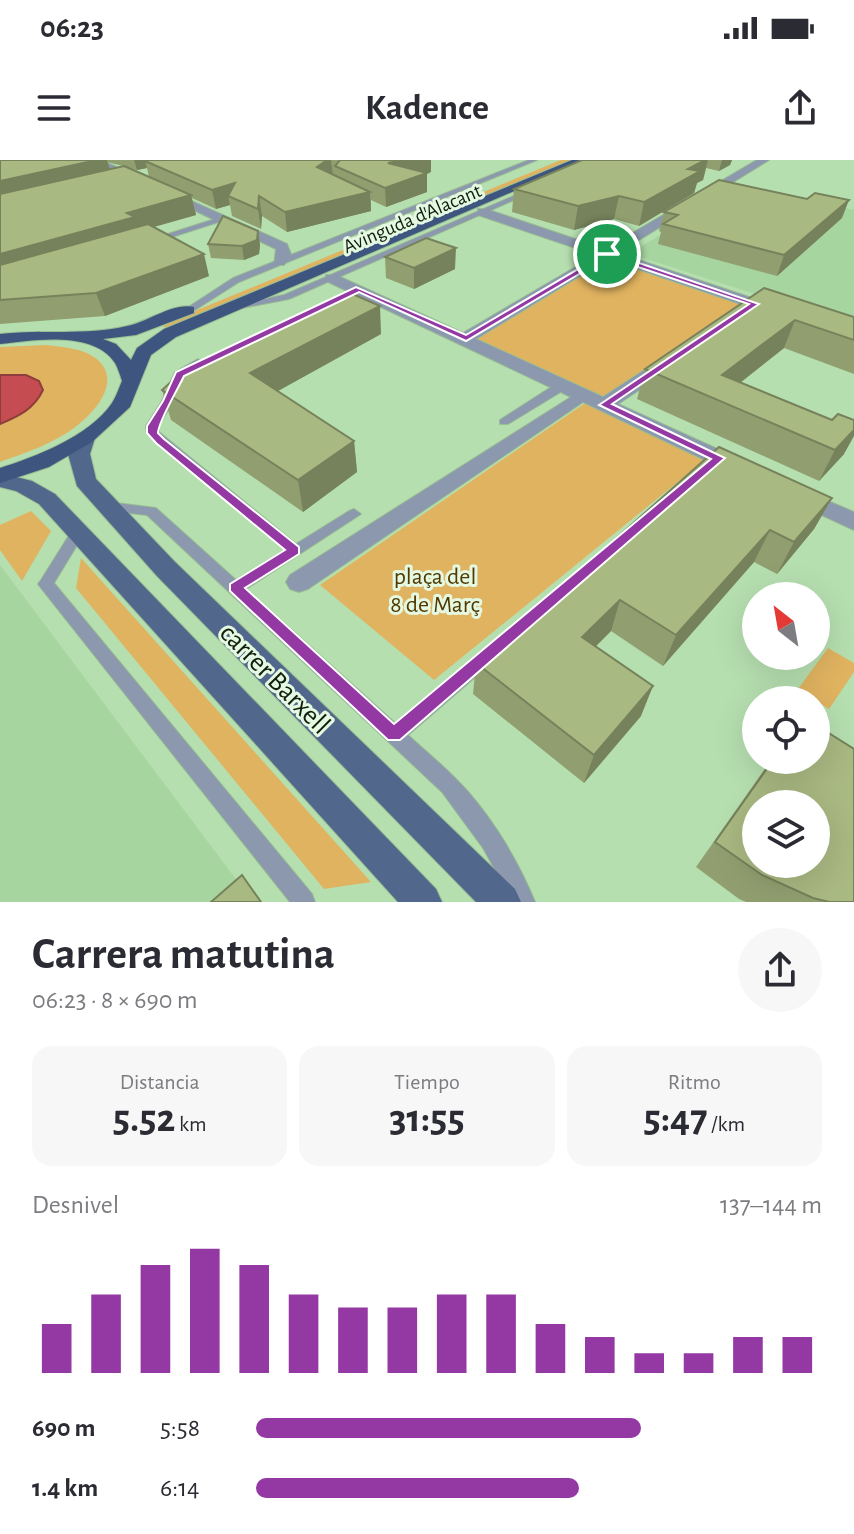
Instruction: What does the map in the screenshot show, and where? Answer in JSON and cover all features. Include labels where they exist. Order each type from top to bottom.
[{"type":"highway","name":"Avinguda d'Alacant","points":[[74,337],[130,331],[553,160]]},
{"type":"highway","name":"Avinguda d'Alacant","points":[[0,478],[41,462],[85,438],[120,407],[143,352],[170,333],[584,163]]},
{"type":"highway","points":[[0,339],[42,335],[74,337],[121,357],[130,379]]},
{"type":"main road","name":"carrer Barxell","points":[[85,438],[79,454],[85,481],[108,507],[166,569],[502,902]]},
{"type":"main road","name":"carrer Barxell","points":[[0,478],[24,486],[47,499],[423,902]]},
{"type":"street","points":[[93,160],[282,247],[284,254],[279,262]]},
{"type":"street","points":[[466,338],[764,160]]},
{"type":"street","points":[[115,181],[145,174]]},
{"type":"street","points":[[710,176],[730,180]]},
{"type":"street","points":[[482,212],[798,318]]},
{"type":"street","points":[[331,278],[353,292],[466,338],[566,393],[604,405],[714,463],[766,481],[854,522]]},
{"type":"street","points":[[730,321],[755,304]]},
{"type":"street","points":[[604,405],[680,354]]},
{"type":"street","points":[[299,582],[566,393]]},
{"type":"lane","name":"Avinguda d'Alacant","points":[[192,308],[236,280],[534,160]]},
{"type":"lane","name":"Avinguda d'Alacant","points":[[237,306],[286,297],[482,212],[584,163]]},
{"type":"lane","points":[[380,210],[393,216]]},
{"type":"lane","points":[[135,245],[221,220]]},
{"type":"lane","points":[[206,359],[179,374],[168,401],[152,426],[153,433],[294,550]]},
{"type":"lane","points":[[504,422],[560,388],[566,393]]},
{"type":"lane","points":[[108,507],[151,511],[449,785],[477,818],[507,865],[524,902]]},
{"type":"lane","points":[[235,588],[354,514]]},
{"type":"lane","points":[[78,532],[46,584],[304,902]]},
{"type":"lane","points":[[394,735],[505,641]]},
{"type":"shaded area","points":[[739,185],[854,210],[854,326],[637,256],[636,250]]},
{"type":"shaded area","points":[[0,375],[26,375],[39,381],[43,390],[25,411],[0,424]]},
{"type":"shaded area","points":[[0,565],[253,902],[0,902]]},
{"type":"green space","points":[[561,160],[572,160],[168,329],[161,325]]},
{"type":"green space","name":"plaça del 8 de Març","points":[[607,254],[755,304],[605,404],[711,455],[434,680],[320,585],[591,399],[466,338]]},
{"type":"green space","points":[[46,345],[77,350],[94,357],[107,375],[104,395],[90,414],[66,434],[0,462],[0,424],[24,413],[8,374],[0,375],[0,347]]},
{"type":"green space","points":[[31,511],[51,531],[22,581],[0,550],[0,525]]},
{"type":"green space","points":[[81,558],[371,882],[324,889],[76,588]]},
{"type":"green space","points":[[830,649],[854,663],[854,672],[830,708],[830,686],[800,686],[812,670],[830,670]]},
{"type":"building","points":[[0,160],[97,160],[0,181]]},
{"type":"building","points":[[327,160],[317,167],[370,192],[285,212],[259,196],[258,209],[228,196],[235,183],[212,190],[145,161]]},
{"type":"building","points":[[340,160],[402,160],[388,163],[427,173],[385,188],[335,166]]},
{"type":"building","points":[[582,160],[705,160],[688,169],[700,171],[644,202],[619,196],[578,206],[514,189]]},
{"type":"building","points":[[124,166],[191,195],[127,213],[135,217],[0,254],[0,194]]},
{"type":"building","points":[[719,180],[807,199],[815,193],[849,200],[784,255],[663,224],[678,215],[664,212]]},
{"type":"building","points":[[223,216],[258,231],[257,240],[242,246],[208,244]]},
{"type":"building","points":[[148,224],[204,254],[96,293],[0,300],[0,265]]},
{"type":"building","points":[[426,238],[456,248],[414,268],[385,257]]},
{"type":"building","points":[[764,288],[854,317],[854,340],[795,320],[722,375],[832,420],[838,414],[854,420],[854,430],[835,450],[645,369]]},
{"type":"building","points":[[348,292],[380,306],[250,373],[354,441],[298,480],[162,390],[187,367]]},
{"type":"building","points":[[719,447],[832,498],[794,542],[770,530],[676,635],[620,600],[582,637],[653,686],[594,755],[476,663]]},
{"type":"building","points":[[830,734],[854,749],[854,902],[829,902],[813,898],[769,878],[830,878],[830,790],[752,790],[763,774],[830,774]]},
{"type":"building","points":[[742,804],[742,861],[715,842]]},
{"type":"building","points":[[242,875],[261,902],[211,902]]},
{"type":"route","points":[[607,254],[755,304],[604,405],[719,458],[394,735],[235,588],[294,550],[160,441],[153,433],[152,426],[168,401],[179,374],[192,365],[359,289],[466,338],[607,254]]}]
